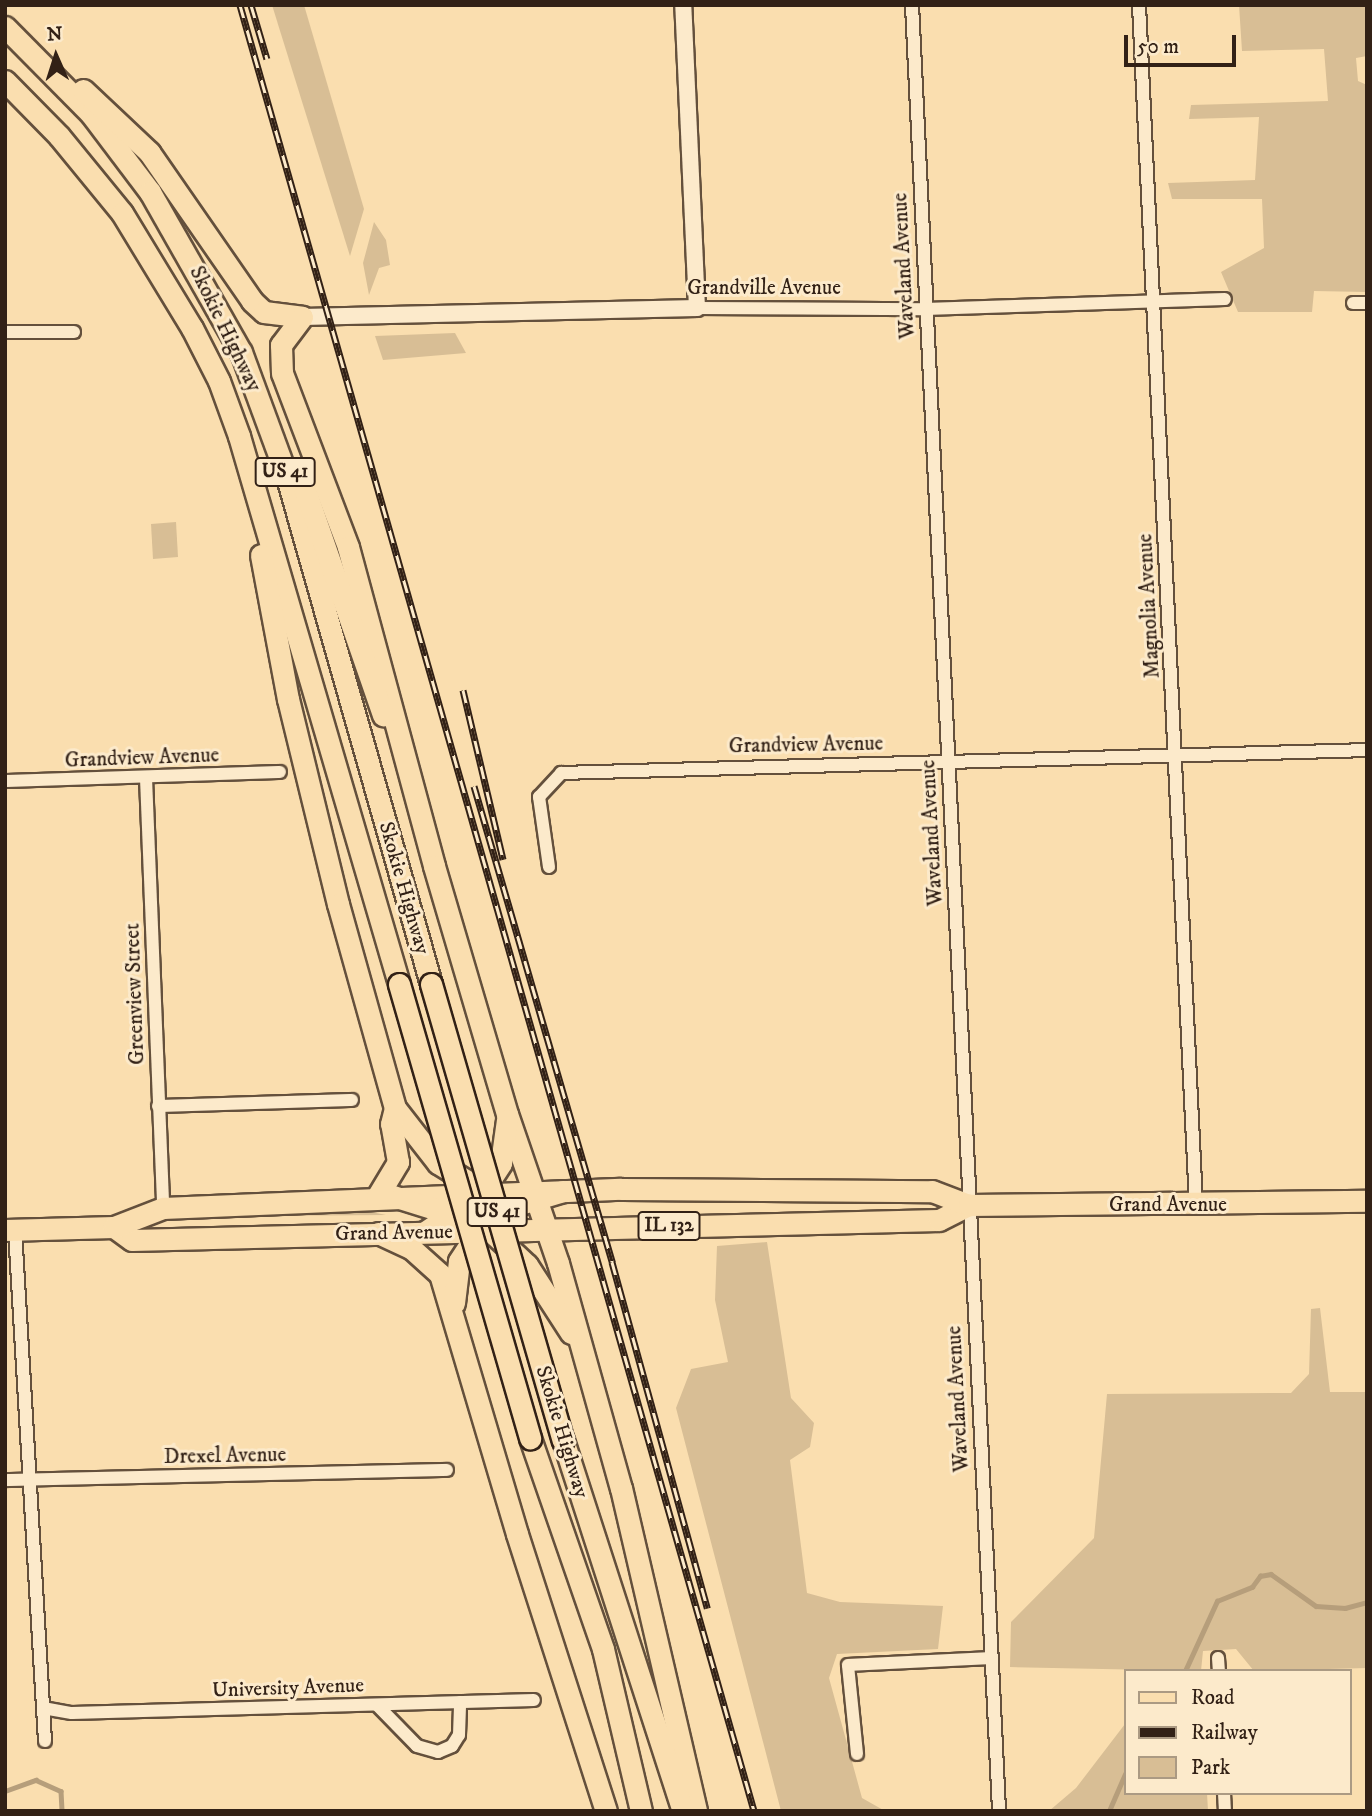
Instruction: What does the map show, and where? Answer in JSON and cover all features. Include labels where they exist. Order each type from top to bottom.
[{"type":"main road","points":[[5,27],[107,109],[149,152],[252,301],[264,312],[302,317],[281,345],[282,373],[348,547],[434,866],[507,1114],[536,1195],[552,1227],[581,1350],[621,1488],[696,1811]]},
{"type":"main road","name":"Skokie Highway","points":[[5,27],[91,114],[150,192],[241,352],[287,477],[563,1440],[683,1811]]},
{"type":"main road","name":"Skokie Highway","points":[[5,81],[59,136],[122,214],[192,328],[239,436],[530,1438],[603,1649],[641,1811]]},
{"type":"main road","points":[[241,352],[272,405],[295,459],[434,866]]},
{"type":"main road","points":[[239,436],[288,699],[338,904],[395,1108],[438,1163],[484,1193],[552,1227]]},
{"type":"main road","points":[[395,1108],[391,1124],[398,1162],[385,1196],[458,1212],[483,1228],[537,1277],[581,1350]]},
{"type":"main road","points":[[425,1232],[484,1193],[501,1163],[507,1114]]},
{"type":"main road","name":"Grand Avenue","points":[[10,1230],[114,1227],[163,1208],[385,1196],[484,1193],[536,1195],[563,1191],[932,1191],[969,1205],[1196,1206],[1367,1201]]},
{"type":"main road","points":[[453,1309],[459,1261],[483,1228],[510,1207],[536,1195]]},
{"type":"main road","name":"Grand Avenue","points":[[114,1227],[132,1240],[483,1228],[939,1220],[969,1205]]},
{"type":"main road","points":[[378,1233],[424,1257],[440,1274],[453,1309],[517,1534],[606,1811]]},
{"type":"street","points":[[683,5],[697,308]]},
{"type":"street","name":"Waveland Avenue","points":[[912,5],[999,1811]]},
{"type":"street","name":"Magnolia Avenue","points":[[1139,5],[1196,1206]]},
{"type":"street","name":"Grandville Avenue","points":[[302,317],[697,308],[925,309],[1225,299]]},
{"type":"street","points":[[1353,303],[1367,303]]},
{"type":"street","points":[[5,332],[74,332]]},
{"type":"street","name":"Grandview Avenue","points":[[549,867],[538,797],[561,773],[1367,750]]},
{"type":"street","name":"Grandview Avenue","points":[[5,781],[280,772]]},
{"type":"street","name":"Greenview Street","points":[[146,778],[163,1208]]},
{"type":"street","points":[[158,1106],[352,1100]]},
{"type":"street","points":[[10,1230],[45,1741]]},
{"type":"street","name":"Drexel Avenue","points":[[5,1480],[447,1470]]},
{"type":"street","points":[[856,1754],[848,1665],[991,1658]]},
{"type":"street","name":"University Avenue","points":[[43,1708],[72,1713],[534,1700]]},
{"type":"street","points":[[377,1704],[417,1746],[439,1752],[452,1746],[459,1735],[460,1702]]},
{"type":"green space","points":[[272,5],[304,5],[364,209],[350,256]]},
{"type":"green space","points":[[1239,5],[1367,5],[1367,56],[1356,58],[1358,81],[1367,85],[1367,292],[1314,291],[1312,312],[1238,312],[1221,272],[1264,248],[1262,199],[1172,199],[1168,183],[1255,180],[1259,117],[1189,119],[1191,105],[1328,101],[1324,49],[1242,51]]},
{"type":"green space","points":[[374,222],[386,240],[390,265],[379,268],[369,295],[363,263]]},
{"type":"green space","points":[[455,333],[466,353],[383,360],[375,336]]},
{"type":"green space","points":[[176,522],[178,557],[153,559],[151,524]]},
{"type":"green space","points":[[357,1209],[386,1215],[243,1216],[293,1210]]},
{"type":"green space","points":[[767,1242],[791,1398],[814,1423],[810,1447],[790,1460],[807,1593],[840,1602],[943,1606],[938,1649],[837,1654],[829,1678],[862,1798],[885,1811],[781,1811],[676,1408],[691,1369],[728,1362],[715,1300],[717,1246]]},
{"type":"green space","points":[[1320,1308],[1330,1392],[1367,1392],[1367,1668],[1252,1669],[1236,1649],[1203,1651],[1201,1669],[1010,1667],[1011,1622],[1094,1538],[1107,1394],[1291,1393],[1309,1374],[1311,1309]]},
{"type":"green space","points":[[1124,1725],[1124,1795],[1207,1795],[1208,1811],[1049,1811],[1076,1788]]},
{"type":"waterway","points":[[1186,1669],[1217,1601],[1252,1587],[1260,1576],[1271,1574],[1316,1606],[1345,1608],[1367,1602]]},
{"type":"waterway","points":[[1109,1811],[1124,1776]]},
{"type":"waterway","points":[[5,1791],[36,1780],[61,1791],[62,1811]]},
{"type":"railway","points":[[240,5],[754,1811]]},
{"type":"railway","points":[[251,5],[267,59]]},
{"type":"railway","points":[[463,690],[503,859]]},
{"type":"railway","points":[[474,786],[612,1262],[707,1608]]}]
